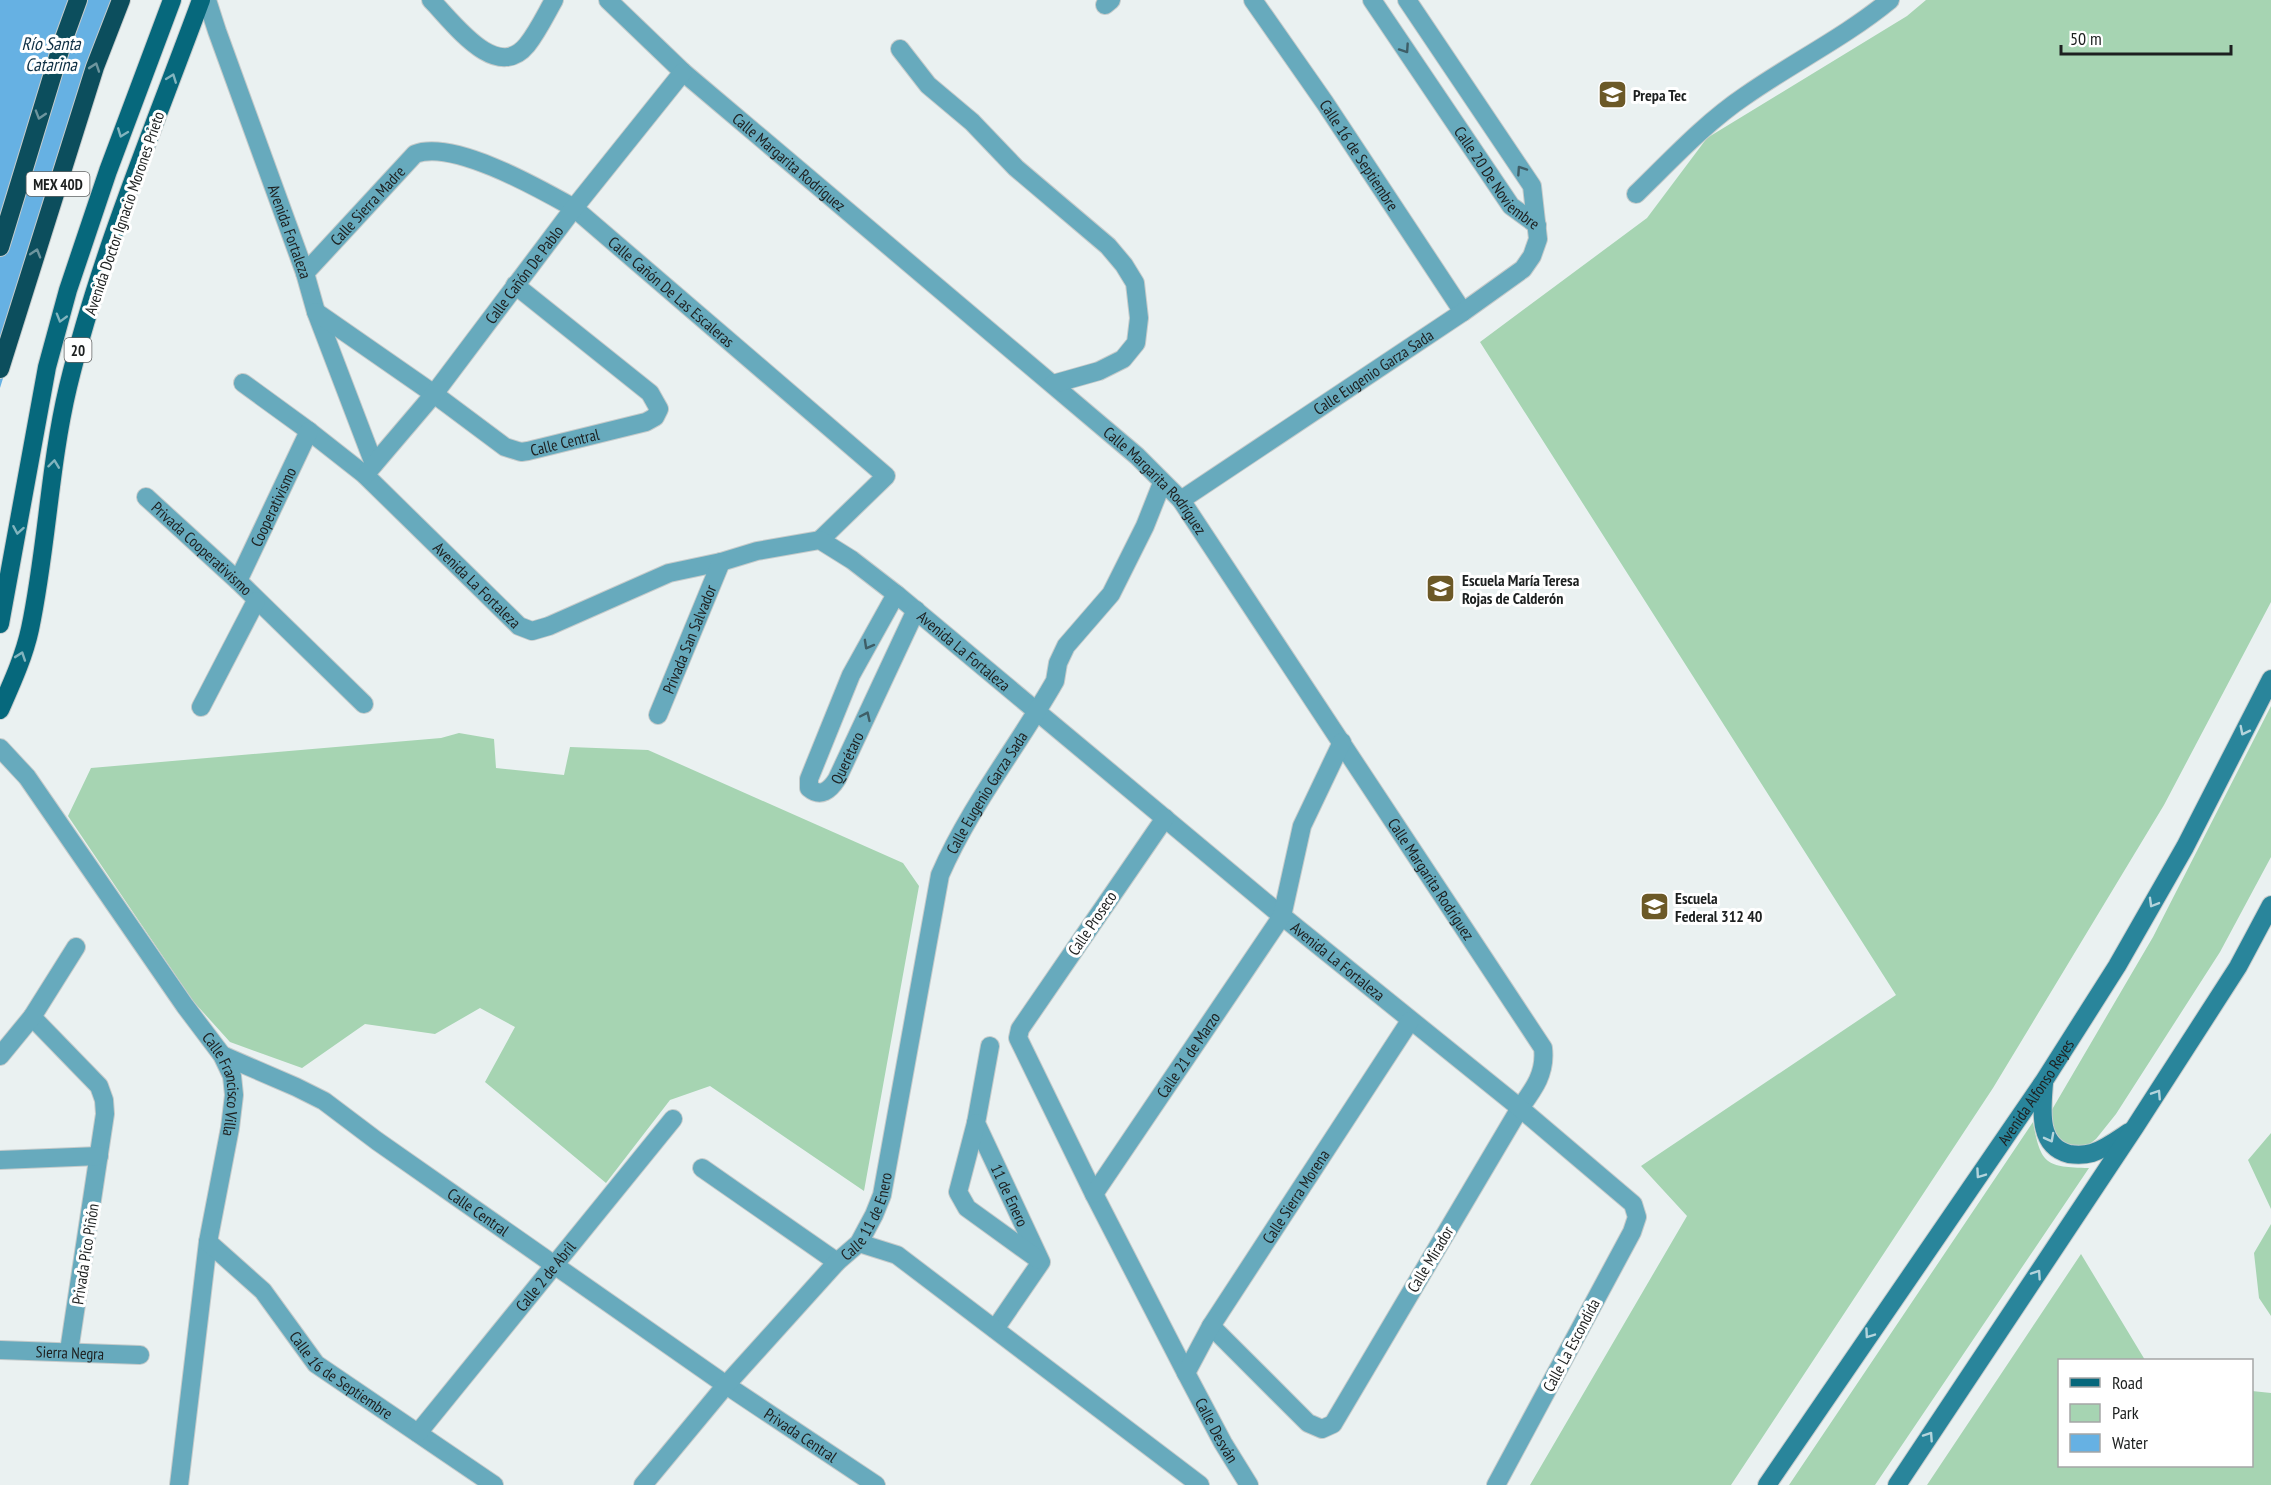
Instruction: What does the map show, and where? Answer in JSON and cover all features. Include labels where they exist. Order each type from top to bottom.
[{"type":"highway","name":"MEX 40D","points":[[0,247],[62,44],[78,0]]},
{"type":"highway","name":"MEX 40D","points":[[0,369],[95,67],[121,0]]},
{"type":"main road","name":"Avenida Doctor Ignacio Morones Prieto","points":[[0,624],[50,356],[68,290],[108,171],[172,0]]},
{"type":"main road","name":"Avenida Doctor Ignacio Morones Prieto","points":[[0,710],[30,632],[56,449],[82,334],[108,249],[201,0]]},
{"type":"main road","name":"Avenida Alfonso Reyes","points":[[1767,1485],[2044,1081],[2117,966],[2185,847],[2271,679]]},
{"type":"main road","points":[[1897,1485],[2135,1127],[2238,967],[2271,905]]},
{"type":"main road","points":[[2044,1081],[2043,1123],[2051,1144],[2060,1151],[2075,1155],[2092,1154],[2135,1127]]},
{"type":"street","name":"Avenida Fortaleza","points":[[207,0],[305,273],[369,469]]},
{"type":"street","points":[[432,0],[479,49],[501,58],[520,52],[528,44],[554,0]]},
{"type":"street","name":"Calle Margarita Rodríguez","points":[[609,0],[683,72],[1137,456],[1181,500],[1543,1048],[1544,1067],[1537,1086]]},
{"type":"street","name":"Calle 16 de Septiembre","points":[[1253,0],[1324,102],[1463,312]]},
{"type":"street","name":"Calle 20 De Noviembre","points":[[1372,0],[1511,207],[1537,225]]},
{"type":"street","name":"Calle 20 De Noviembre","points":[[1407,0],[1532,186],[1537,225]]},
{"type":"street","points":[[1636,194],[1695,136],[1743,97],[1865,20],[1890,0]]},
{"type":"street","points":[[900,50],[928,85],[972,122],[1016,168],[1108,246],[1135,283],[1138,318],[1136,343],[1123,359],[1099,371],[1053,384]]},
{"type":"street","name":"Calle Cañón De Pablo","points":[[369,469],[434,394],[574,208],[683,72]]},
{"type":"street","name":"Calle Sierra Madre","points":[[305,273],[407,159],[423,150],[434,150]]},
{"type":"street","name":"Calle Cañón De Las Escaleras","points":[[434,150],[448,152],[519,178],[574,208],[886,476],[820,540]]},
{"type":"street","name":"Calle Eugenio Garza Sada","points":[[1181,500],[1463,312],[1523,269],[1533,256],[1538,240],[1537,225]]},
{"type":"street","name":"Calle Central","points":[[316,312],[434,394],[505,447],[521,452],[646,422],[658,414],[657,402],[650,393],[515,285]]},
{"type":"street","name":"Avenida La Fortaleza","points":[[243,383],[309,431],[369,469],[519,626],[528,630],[549,626],[669,573],[721,562],[757,551],[820,540],[852,560],[916,610],[1282,916],[1520,1108],[1633,1204]]},
{"type":"street","name":"Cooperativismo","points":[[238,581],[309,431]]},
{"type":"street","name":"Calle Eugenio Garza Sada","points":[[940,875],[950,852],[978,804],[1055,681],[1058,663],[1066,646],[1111,594],[1146,526],[1162,483]]},
{"type":"street","name":"Privada Cooperativismo","points":[[146,497],[238,581],[364,704]]},
{"type":"street","name":"Privada San Salvador","points":[[658,715],[721,562]]},
{"type":"street","name":"Querétaro","points":[[896,594],[851,675],[808,781],[812,791],[825,792],[831,789],[837,779],[916,610]]},
{"type":"street","name":"Privada Cooperativismo","points":[[201,706],[256,601]]},
{"type":"street","points":[[1282,916],[1302,826],[1342,742]]},
{"type":"street","name":"Calle Francisco Villa","points":[[0,748],[27,777],[185,1006],[222,1055],[232,1076],[234,1095],[230,1128],[208,1242],[179,1485]]},
{"type":"street","name":"Calle Proseco","points":[[1020,1029],[1165,818]]},
{"type":"street","name":"Calle 11 de Enero","points":[[643,1485],[726,1384],[837,1262],[859,1243],[874,1215],[882,1195],[940,875]]},
{"type":"street","name":"Calle 21 de Marzo","points":[[1094,1194],[1282,916]]},
{"type":"street","points":[[0,1056],[32,1017],[76,947]]},
{"type":"street","name":"Privada Pico Piñón","points":[[32,1017],[99,1086],[104,1100],[105,1114],[69,1351]]},
{"type":"street","name":"Calle Sierra Morena","points":[[1186,1373],[1211,1326],[1410,1021]]},
{"type":"street","name":"Calle Desván","points":[[1020,1029],[1018,1038],[1021,1046],[1094,1194],[1223,1443],[1249,1485]]},
{"type":"street","points":[[990,1046],[976,1123],[960,1185],[960,1198],[967,1208],[1041,1262],[995,1329]]},
{"type":"street","name":"Calle Central","points":[[222,1055],[324,1101],[377,1141],[726,1384]]},
{"type":"street","name":"Calle Mirador","points":[[1211,1326],[1308,1423],[1322,1429],[1333,1424],[1520,1108],[1537,1086]]},
{"type":"street","name":"Calle 2 de Abril","points":[[418,1432],[673,1119]]},
{"type":"street","name":"11 de Enero","points":[[976,1123],[1041,1262]]},
{"type":"street","points":[[0,1160],[99,1156]]},
{"type":"street","points":[[702,1168],[837,1262]]},
{"type":"street","name":"Calle La Escondida","points":[[1496,1485],[1632,1232],[1636,1217],[1633,1204]]},
{"type":"street","name":"Calle 16 de Septiembre","points":[[208,1242],[263,1291],[316,1364],[494,1485]]},
{"type":"street","points":[[859,1243],[897,1255],[1200,1485]]},
{"type":"street","name":"Sierra Negra","points":[[0,1350],[140,1354]]},
{"type":"street","name":"Privada Central","points":[[726,1384],[876,1485]]},
{"type":"green space","points":[[1926,0],[2271,0],[2271,602],[2164,805],[1993,1088],[1731,1485],[1530,1485],[1687,1216],[1641,1166],[1896,995],[1480,342],[1647,218],[1707,138],[1907,16]]},
{"type":"green space","points":[[2271,706],[2271,857],[2220,952],[2116,1114],[2096,1139],[2082,1150],[2068,1151],[2052,1135],[2050,1113],[2153,937]]},
{"type":"green space","points":[[459,733],[494,739],[496,768],[564,775],[570,747],[648,750],[903,863],[919,886],[864,1191],[710,1086],[670,1100],[606,1183],[485,1082],[515,1027],[480,1008],[435,1034],[365,1024],[302,1068],[230,1042],[193,1001],[68,816],[91,768],[441,738]]},
{"type":"green space","points":[[2033,1122],[2039,1147],[2048,1161],[2063,1166],[2089,1168],[1875,1485],[1789,1485]]},
{"type":"green space","points":[[2271,1133],[2271,1209],[2248,1160]]},
{"type":"green space","points":[[2271,1224],[2271,1316],[2259,1298],[2254,1253]]},
{"type":"green space","points":[[2081,1254],[2144,1359],[2058,1359],[2058,1467],[2253,1467],[2253,1391],[2271,1393],[2271,1485],[1927,1485]]},
{"type":"water","name":"Río Santa Catarina","points":[[0,0],[129,0],[101,64],[0,388]]},
{"type":"place","name":"Prepa Tec","points":[[1612,95]]},
{"type":"place","name":"Escuela María Teresa Rojas de Calderón","points":[[1441,589]]},
{"type":"place","name":"Escuela Federal 312 40","points":[[1654,907]]}]
